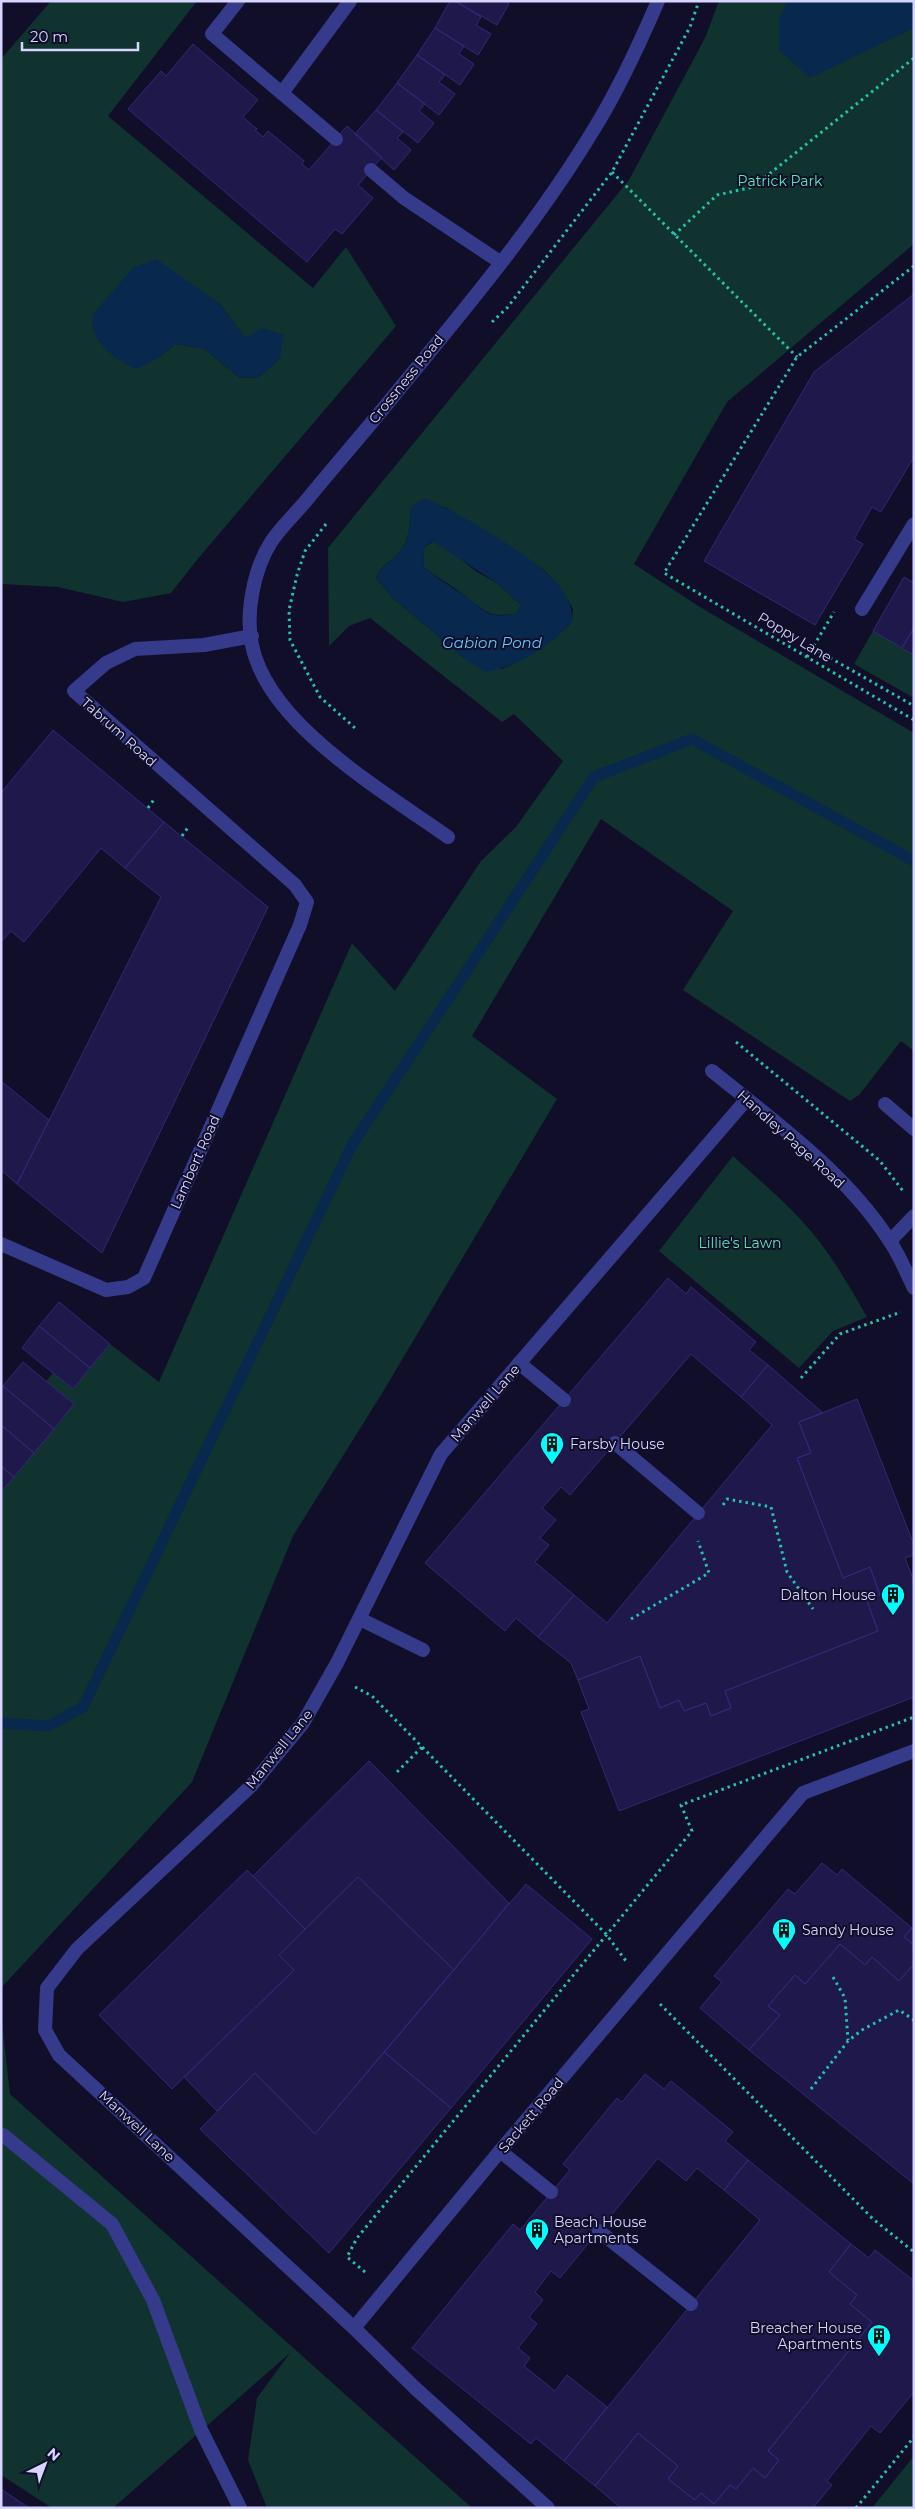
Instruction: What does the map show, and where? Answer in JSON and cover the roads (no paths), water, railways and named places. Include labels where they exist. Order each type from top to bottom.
[{"type":"street","points":[[238,1],[212,34],[336,139]]},
{"type":"street","points":[[282,93],[350,1]]},
{"type":"street","name":"Crossness Road","points":[[448,837],[332,753],[284,708],[264,678],[252,643],[251,604],[257,572],[271,541],[387,404],[500,262],[557,186],[595,128],[628,68],[657,3]]},
{"type":"street","points":[[372,170],[404,198],[500,262]]},
{"type":"street","points":[[862,609],[908,544],[914,524]]},
{"type":"street","name":"Tabrum Road","points":[[252,636],[204,645],[135,649],[106,663],[74,691],[294,885],[307,902]]},
{"type":"street","name":"Lambert Road","points":[[2,1247],[106,1290],[128,1287],[144,1278],[300,925],[307,902]]},
{"type":"street","name":"Handley Page Road","points":[[712,1071],[831,1172],[870,1214],[890,1241],[914,1288]]},
{"type":"street","name":"Manwell Lane","points":[[354,2328],[60,2056],[44,2030],[47,1988],[77,1949],[251,1786],[303,1723],[338,1664],[441,1454],[747,1099]]},
{"type":"street","points":[[885,1104],[914,1129]]},
{"type":"street","points":[[890,1241],[914,1216]]},
{"type":"street","points":[[519,1362],[564,1400]]},
{"type":"street","points":[[615,1443],[698,1513]]},
{"type":"street","points":[[360,1618],[423,1650]]},
{"type":"street","name":"Sackett Road","points":[[354,2328],[500,2151],[803,1793],[914,1751]]},
{"type":"street","points":[[3,2135],[112,2224],[153,2300],[201,2430],[240,2508]]},
{"type":"street","points":[[500,2151],[551,2192]]},
{"type":"street","points":[[599,2231],[691,2304]]},
{"type":"street","points":[[354,2328],[415,2388],[548,2508]]},
{"type":"water","points":[[788,1],[914,1],[914,28],[810,78],[779,50],[779,18]]},
{"type":"water","points":[[156,259],[219,303],[245,338],[262,328],[284,335],[280,358],[259,377],[240,378],[205,349],[175,344],[157,359],[137,369],[111,354],[100,342],[93,330],[93,314],[133,268]]},
{"type":"water","name":"Gabion Pond","points":[[425,498],[477,525],[517,550],[535,563],[560,587],[569,603],[572,612],[572,622],[553,640],[532,654],[498,669],[485,672],[464,658],[393,598],[376,578],[381,569],[399,553],[405,544],[411,506]],"holes":[[[432,541],[497,583],[521,605],[517,613],[498,615],[486,612],[424,567],[423,549]]]},
{"type":"waterway","points":[[1,1723],[48,1726],[83,1707],[352,1145],[594,777],[692,739],[914,861]]},
{"type":"place","name":"Farsby House","points":[[552,1465]]},
{"type":"place","name":"Dalton House","points":[[893,1616]]},
{"type":"place","name":"Sandy House","points":[[784,1951]]},
{"type":"place","name":"Beach House Apartments","points":[[537,2251]]},
{"type":"place","name":"Breacher House Apartments","points":[[879,2357]]},
{"type":"park label","name":"Patrick Park","points":[[780,181]]},
{"type":"park label","name":"Lillie's Lawn","points":[[740,1243]]}]
